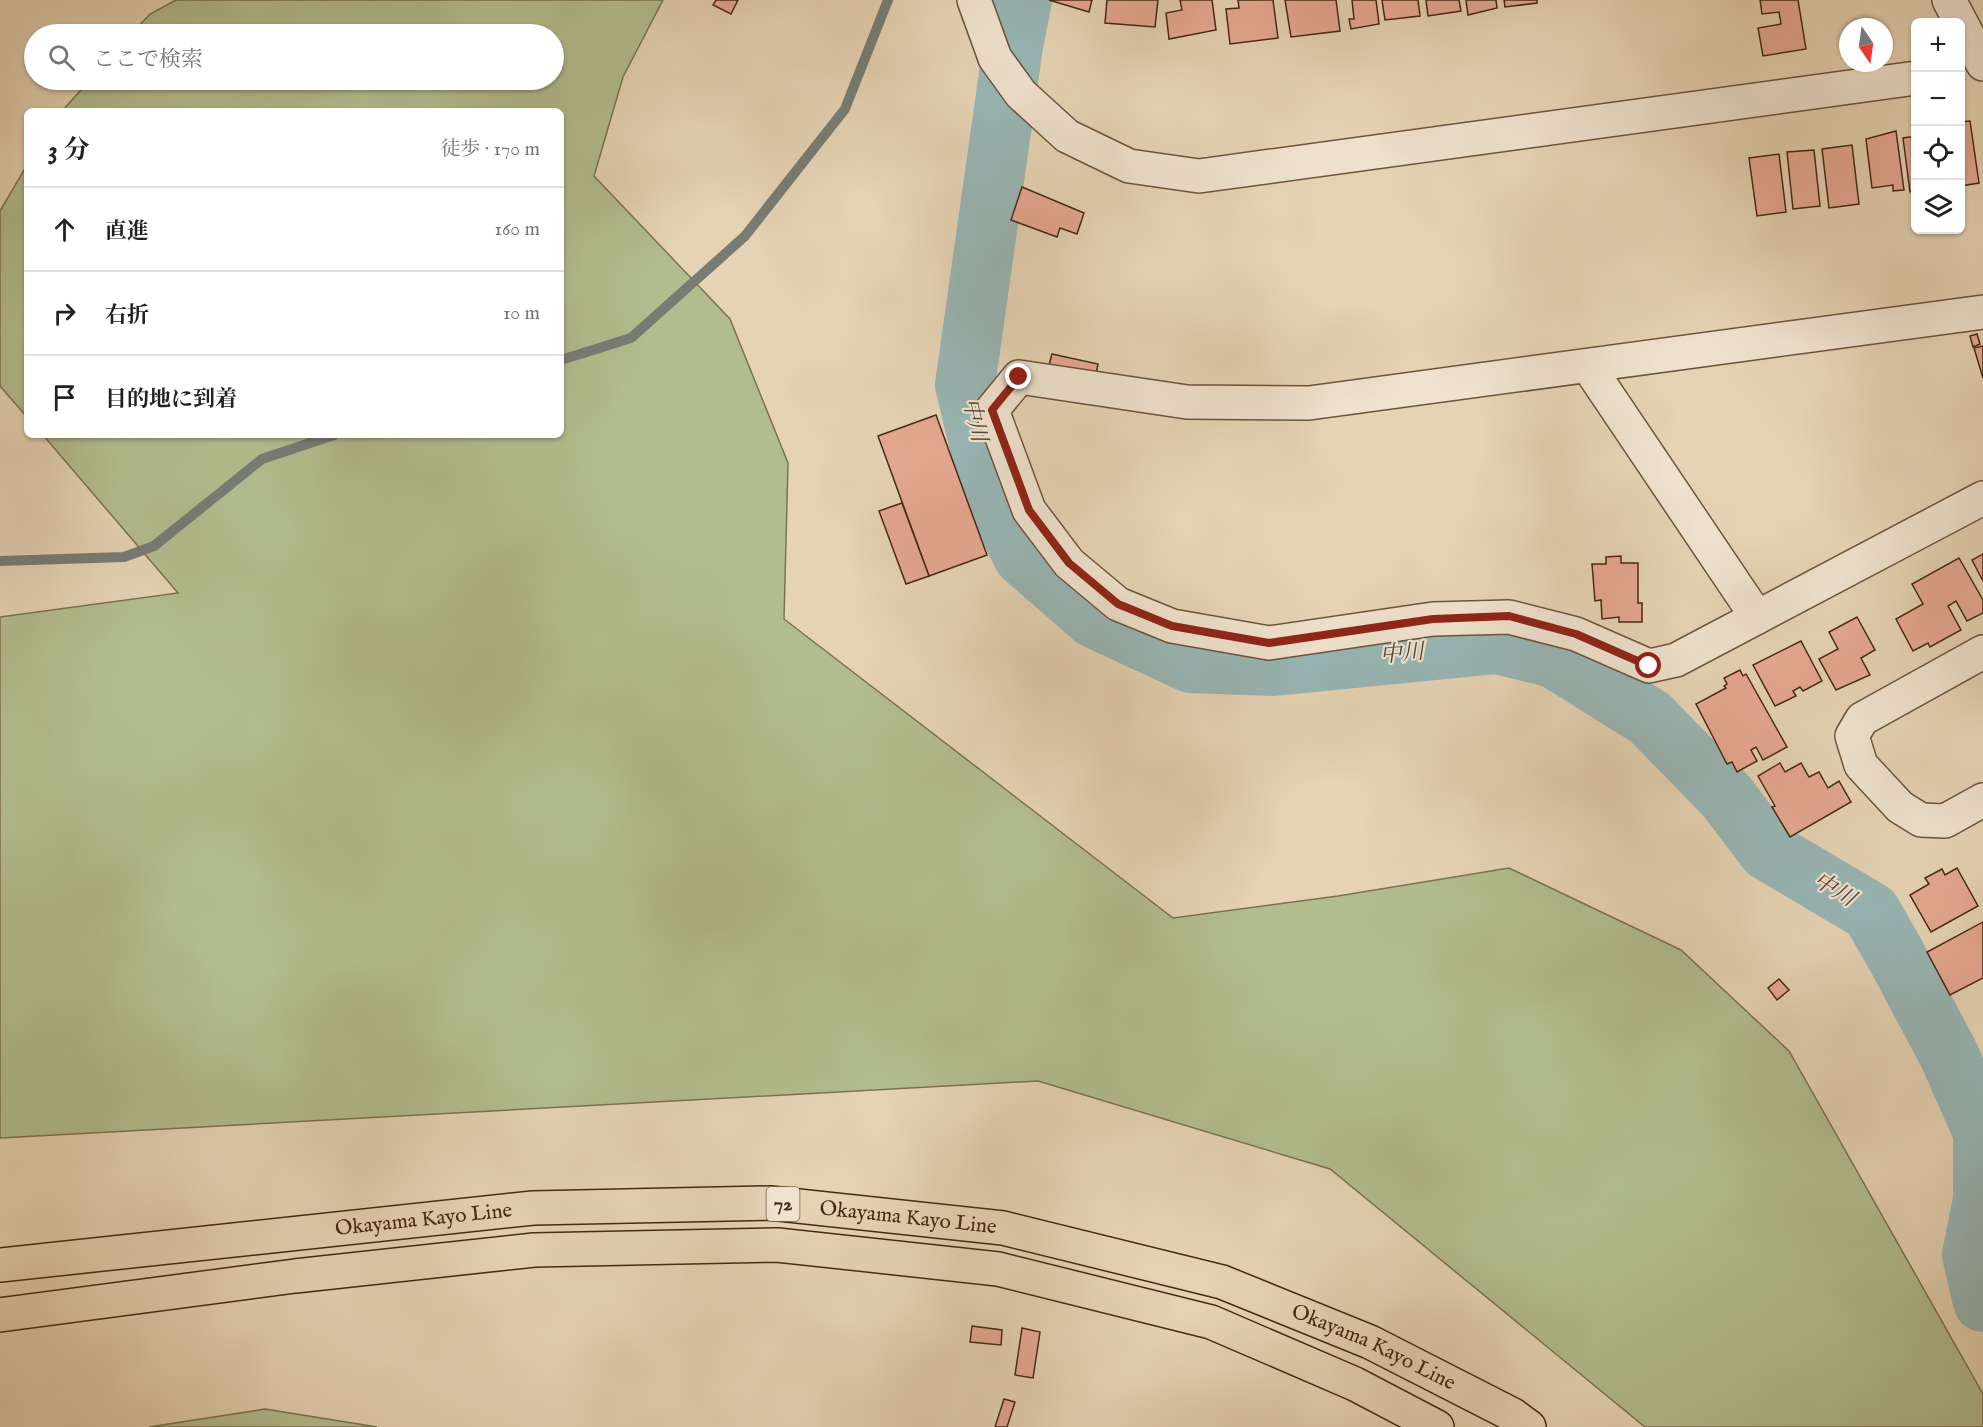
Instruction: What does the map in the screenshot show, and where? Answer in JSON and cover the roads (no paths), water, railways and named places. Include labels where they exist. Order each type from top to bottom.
[{"type":"main road","name":"Okayama Kayo Line","points":[[0,1265],[533,1208],[770,1203],[1003,1228],[1222,1282],[1370,1342],[1513,1415],[1529,1427]]},
{"type":"main road","name":"Okayama Kayo Line","points":[[0,1315],[295,1276],[534,1250],[777,1245],[998,1269],[1211,1322],[1355,1384],[1437,1427]]},
{"type":"street","points":[[974,0],[995,58],[1021,94],[1067,136],[1129,166],[1199,176],[1911,79]]},
{"type":"street","points":[[1950,0],[1974,61]]},
{"type":"street","points":[[1983,312],[1309,403],[1187,402],[1019,377],[992,410],[1029,510],[1069,563],[1118,604],[1172,626],[1269,643],[1433,619],[1509,616],[1576,634],[1649,666],[1676,660],[1983,498]]},
{"type":"street","points":[[1588,366],[1757,617]]},
{"type":"street","points":[[1983,652],[1862,719],[1852,736],[1862,765],[1900,807],[1921,820],[1945,821],[1983,800]]},
{"type":"waterway","points":[[564,359],[631,338],[745,236],[845,109],[888,0]]},
{"type":"waterway","name":"中川","points":[[1022,0],[1013,46],[965,385],[990,489],[1023,556],[1094,618],[1191,663],[1274,666],[1497,644],[1554,658],[1650,718],[1727,797],[1768,851],[1871,912],[1898,959],[1949,1055],[1983,1132],[1983,1200],[1972,1255],[1983,1302]]},
{"type":"waterway","points":[[0,561],[124,557],[154,546],[262,459],[325,438]]}]
